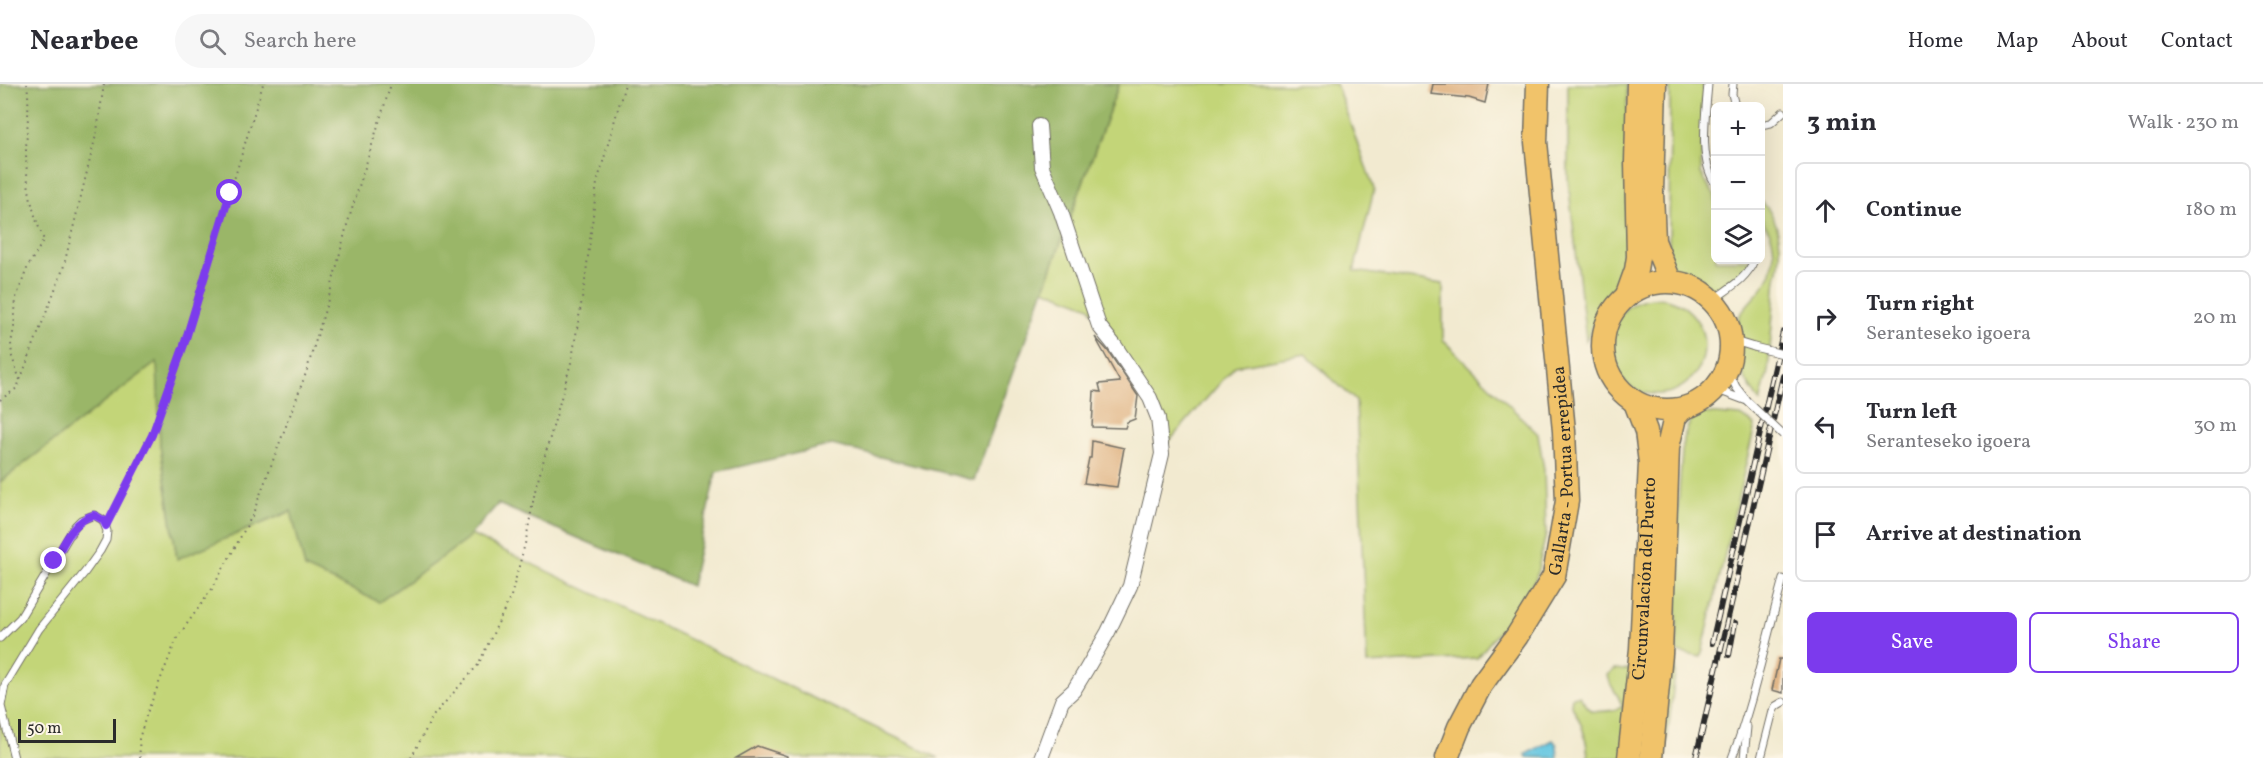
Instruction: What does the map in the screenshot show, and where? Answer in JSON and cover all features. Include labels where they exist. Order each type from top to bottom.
[{"type":"highway","name":"Gallarta - Portua errepidea","points":[[1447,758],[1459,728],[1481,686],[1554,576],[1567,501],[1564,431],[1536,142],[1538,84]]},
{"type":"highway","name":"Circunvalación del Puerto","points":[[1638,84],[1636,162],[1638,257],[1627,295],[1610,317],[1603,344],[1608,371],[1624,393],[1635,402],[1650,446],[1651,758]]},
{"type":"highway","points":[[1655,84],[1652,192],[1654,241],[1670,281]]},
{"type":"highway","points":[[1627,295],[1649,284],[1670,281],[1691,285],[1713,300],[1725,317],[1732,352],[1728,370],[1715,389],[1700,402],[1682,409],[1666,410],[1650,408],[1635,402]]},
{"type":"highway","name":"Circunvalación del Puerto","points":[[1629,758],[1651,652],[1668,447],[1675,417],[1682,409]]},
{"type":"street","points":[[1039,126],[1042,167],[1064,223],[1099,326],[1150,398],[1158,418],[1162,454],[1130,586],[1108,632],[1086,670],[1074,690],[1062,700],[1041,758]]},
{"type":"lane","points":[[1708,84],[1705,150],[1711,174]]},
{"type":"lane","points":[[1733,84],[1734,102]]},
{"type":"lane","points":[[1765,124],[1771,123],[1783,112]]},
{"type":"lane","points":[[1713,300],[1740,281],[1752,264]]},
{"type":"lane","points":[[1731,340],[1783,354]]},
{"type":"lane","points":[[1728,370],[1736,387],[1747,401],[1783,435]]},
{"type":"lane","points":[[1715,389],[1747,401]]},
{"type":"lane","points":[[0,638],[20,618],[75,526],[81,520],[94,515],[103,520],[106,526],[106,540],[100,551],[39,628],[5,685],[1,706],[14,758]]},
{"type":"lane","points":[[1744,758],[1748,716],[1765,642],[1783,579]]},
{"type":"lane","points":[[1761,758],[1773,711],[1779,703],[1783,702]]},
{"type":"lane","points":[[1732,758],[1748,716]]},
{"type":"path","points":[[20,380],[12,357],[11,343],[16,298],[28,266],[44,240],[29,197],[26,146],[30,105],[27,84]]},
{"type":"path","points":[[0,400],[17,388],[63,269],[98,130],[104,84]]},
{"type":"path","points":[[106,526],[152,435],[184,345],[262,84]]},
{"type":"path","points":[[140,758],[139,739],[147,713],[177,638],[212,589],[252,516],[302,383],[330,293],[346,225],[391,84]]},
{"type":"path","points":[[411,758],[433,716],[478,665],[512,596],[535,491],[572,359],[585,281],[597,183],[625,84]]},
{"type":"green space","points":[[0,84],[1119,84],[974,480],[832,445],[716,472],[691,586],[498,504],[465,541],[379,602],[305,568],[291,511],[177,559],[160,445],[157,362],[0,482]]},
{"type":"green space","points":[[1119,84],[1336,84],[1374,189],[1354,271],[1443,284],[1443,340],[1538,434],[1544,469],[1546,534],[1536,578],[1508,620],[1477,658],[1367,664],[1356,401],[1305,354],[1235,366],[1165,446],[1151,402],[1090,307],[1044,289]]},
{"type":"green space","points":[[1568,84],[1627,84],[1627,259],[1615,291],[1601,308],[1586,340],[1568,180]]},
{"type":"green space","points":[[1670,84],[1703,84],[1701,173],[1711,190],[1711,264],[1750,264],[1721,294],[1708,297],[1694,294],[1678,284],[1669,264]]},
{"type":"green space","points":[[1765,206],[1777,227],[1780,257],[1768,371],[1760,402],[1741,369],[1734,345],[1734,332],[1737,320],[1744,309],[1769,277],[1774,257],[1771,235],[1765,225]]},
{"type":"green space","points":[[1656,298],[1674,302],[1690,312],[1700,328],[1704,346],[1700,364],[1690,380],[1674,390],[1656,394],[1638,390],[1622,380],[1612,364],[1608,346],[1612,328],[1622,312],[1638,302]]},
{"type":"green space","points":[[158,361],[160,445],[177,558],[292,511],[379,602],[471,535],[939,758],[0,758],[0,482]]},
{"type":"green space","points":[[1703,413],[1741,416],[1755,425],[1701,657],[1677,652],[1677,519],[1683,439],[1690,422],[1696,415]]},
{"type":"green space","points":[[1677,656],[1665,758],[1588,758],[1583,730],[1571,705],[1572,697],[1579,696],[1591,711],[1618,709],[1622,707],[1621,702],[1607,675],[1614,669],[1623,670]]},
{"type":"water","points":[[1553,740],[1557,745],[1558,758],[1527,757],[1526,754]]},
{"type":"building","points":[[1433,84],[1489,84],[1485,103],[1469,98],[1431,94]]},
{"type":"building","points":[[1095,337],[1108,351],[1138,396],[1135,419],[1127,422],[1125,428],[1092,427],[1094,391],[1101,392],[1099,384],[1120,382]]},
{"type":"building","points":[[1092,441],[1124,448],[1117,487],[1084,483],[1089,458],[1091,458]]},
{"type":"building","points":[[1779,659],[1783,659],[1783,693],[1772,690]]},
{"type":"building","points":[[757,746],[787,756],[787,758],[736,758]]},
{"type":"railway","points":[[1712,643],[1783,332]]},
{"type":"railway","points":[[1696,758],[1783,376]]},
{"type":"railway","points":[[1729,655],[1735,623]]},
{"type":"route","points":[[54,561],[81,520],[94,515],[103,520],[106,526],[152,435],[184,345],[230,193]]}]
